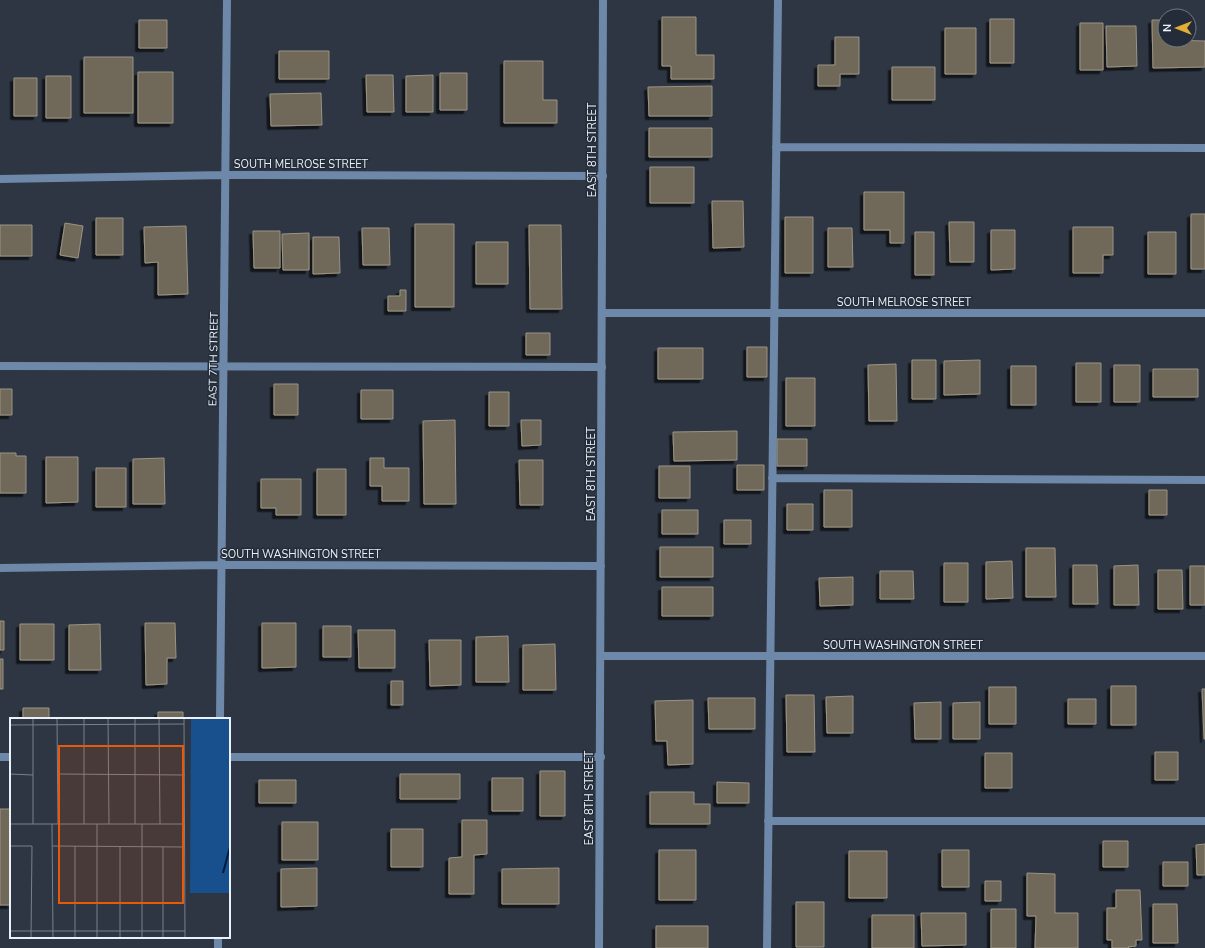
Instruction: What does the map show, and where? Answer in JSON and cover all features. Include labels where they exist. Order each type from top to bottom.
[{"type":"street","name":"EAST 7TH STREET","points":[[220,718],[227,0]]},
{"type":"street","name":"EAST 8TH STREET","points":[[599,948],[604,0]]},
{"type":"street","points":[[767,948],[778,0]]},
{"type":"street","points":[[776,147],[1205,148]]},
{"type":"street","name":"SOUTH MELROSE STREET","points":[[0,179],[225,175],[603,176]]},
{"type":"street","name":"SOUTH MELROSE STREET","points":[[602,313],[1205,313]]},
{"type":"street","points":[[0,366],[602,367]]},
{"type":"street","points":[[772,478],[1205,480]]},
{"type":"street","name":"SOUTH WASHINGTON STREET","points":[[0,568],[222,565],[601,566]]},
{"type":"street","name":"SOUTH WASHINGTON STREET","points":[[601,656],[1205,656]]},
{"type":"street","points":[[230,757],[600,757]]},
{"type":"street","points":[[768,821],[1205,821]]},
{"type":"building","points":[[662,17],[696,17],[696,55],[714,55],[714,79],[671,79],[671,66],[662,66]]},
{"type":"building","points":[[990,19],[1014,19],[1014,63],[990,63]]},
{"type":"building","points":[[139,20],[167,20],[167,48],[139,48]]},
{"type":"building","points":[[1152,20],[1157,20],[1157,48],[1197,48],[1197,41],[1205,41],[1205,67],[1153,68]]},
{"type":"building","points":[[1080,23],[1103,23],[1103,70],[1080,70]]},
{"type":"building","points":[[1106,26],[1136,26],[1137,66],[1107,67]]},
{"type":"building","points":[[945,28],[976,28],[976,74],[945,74]]},
{"type":"building","points":[[835,37],[859,37],[859,74],[840,74],[840,86],[818,86],[818,65],[835,65]]},
{"type":"building","points":[[279,51],[329,51],[329,79],[279,79]]},
{"type":"building","points":[[84,57],[133,57],[133,113],[84,113]]},
{"type":"building","points":[[504,61],[543,61],[543,100],[557,100],[557,123],[504,123]]},
{"type":"building","points":[[892,67],[935,67],[935,100],[892,100]]},
{"type":"building","points":[[138,72],[173,72],[173,123],[138,123]]},
{"type":"building","points":[[440,73],[467,73],[467,110],[440,110]]},
{"type":"building","points":[[366,75],[393,75],[394,112],[367,112]]},
{"type":"building","points":[[433,75],[433,112],[406,112],[406,76]]},
{"type":"building","points":[[46,76],[71,76],[71,118],[46,118]]},
{"type":"building","points":[[14,78],[37,78],[37,116],[14,116]]},
{"type":"building","points":[[712,86],[712,116],[649,116],[648,87]]},
{"type":"building","points":[[321,93],[322,125],[271,126],[270,94]]},
{"type":"building","points":[[649,128],[712,128],[712,157],[649,157]]},
{"type":"building","points":[[650,167],[694,167],[694,203],[650,203]]},
{"type":"building","points":[[864,192],[904,192],[904,243],[890,243],[890,230],[864,230]]},
{"type":"building","points":[[712,201],[743,201],[744,247],[713,248]]},
{"type":"building","points":[[1191,214],[1205,214],[1205,269],[1191,269]]},
{"type":"building","points":[[785,217],[813,217],[813,273],[785,273]]},
{"type":"building","points":[[96,218],[123,218],[123,255],[96,255]]},
{"type":"building","points":[[949,222],[974,222],[974,262],[950,262]]},
{"type":"building","points":[[65,223],[83,226],[78,258],[60,255]]},
{"type":"building","points":[[415,224],[454,224],[454,307],[415,307]]},
{"type":"building","points":[[0,225],[32,225],[32,256],[0,256]]},
{"type":"building","points":[[529,225],[561,225],[562,309],[530,309]]},
{"type":"building","points":[[186,226],[188,294],[158,295],[158,262],[145,263],[144,227]]},
{"type":"building","points":[[1073,227],[1113,227],[1113,255],[1103,255],[1103,273],[1073,273]]},
{"type":"building","points":[[362,228],[389,228],[390,265],[363,265]]},
{"type":"building","points":[[828,228],[852,228],[853,267],[828,267]]},
{"type":"building","points":[[991,230],[1015,230],[1015,269],[991,270]]},
{"type":"building","points":[[253,231],[280,231],[280,268],[254,268]]},
{"type":"building","points":[[915,232],[934,232],[934,275],[915,275]]},
{"type":"building","points":[[1148,232],[1176,232],[1176,274],[1148,274]]},
{"type":"building","points":[[309,233],[309,270],[283,270],[282,234]]},
{"type":"building","points":[[313,237],[339,237],[340,273],[313,274]]},
{"type":"building","points":[[476,242],[508,242],[508,284],[476,284]]},
{"type":"building","points":[[400,290],[406,290],[406,311],[388,311],[388,296],[400,296]]},
{"type":"building","points":[[526,333],[550,333],[550,355],[526,355]]},
{"type":"building","points":[[747,347],[767,347],[767,377],[747,377]]},
{"type":"building","points":[[658,348],[703,348],[703,379],[658,379]]},
{"type":"building","points":[[912,360],[936,360],[936,399],[912,399]]},
{"type":"building","points":[[980,360],[980,394],[944,395],[944,361]]},
{"type":"building","points":[[1076,363],[1101,363],[1101,402],[1076,402]]},
{"type":"building","points":[[896,364],[897,421],[869,421],[868,365]]},
{"type":"building","points":[[1114,365],[1140,365],[1140,402],[1114,402]]},
{"type":"building","points":[[1011,366],[1036,366],[1036,405],[1011,405]]},
{"type":"building","points":[[1153,369],[1198,369],[1198,397],[1153,397]]},
{"type":"building","points":[[786,378],[815,378],[815,426],[786,426]]},
{"type":"building","points":[[274,384],[298,384],[298,415],[274,415]]},
{"type":"building","points":[[0,389],[12,389],[12,415],[0,415]]},
{"type":"building","points":[[361,390],[393,390],[393,419],[361,419]]},
{"type":"building","points":[[489,392],[509,392],[509,426],[489,426]]},
{"type":"building","points":[[455,420],[456,504],[424,504],[423,421]]},
{"type":"building","points":[[521,420],[541,420],[541,445],[522,446]]},
{"type":"building","points":[[737,431],[737,460],[674,461],[673,432]]},
{"type":"building","points":[[777,439],[807,439],[807,466],[777,466]]},
{"type":"building","points":[[0,453],[16,453],[16,456],[26,456],[26,493],[0,493]]},
{"type":"building","points":[[46,457],[78,457],[78,502],[46,503]]},
{"type":"building","points":[[164,458],[165,504],[133,504],[133,459]]},
{"type":"building","points":[[370,458],[384,458],[384,468],[409,468],[409,501],[382,501],[382,486],[370,486]]},
{"type":"building","points":[[519,460],[543,460],[543,505],[520,505]]},
{"type":"building","points":[[737,465],[764,465],[764,490],[737,490]]},
{"type":"building","points":[[659,466],[690,466],[690,498],[659,498]]},
{"type":"building","points":[[96,468],[126,468],[126,507],[96,507]]},
{"type":"building","points":[[317,469],[346,469],[346,515],[317,515]]},
{"type":"building","points":[[261,479],[301,479],[301,515],[276,515],[276,508],[261,508]]},
{"type":"building","points":[[824,490],[852,490],[852,527],[824,527]]},
{"type":"building","points":[[1149,490],[1167,490],[1167,515],[1149,515]]},
{"type":"building","points":[[787,504],[813,504],[813,530],[787,530]]},
{"type":"building","points":[[662,510],[698,510],[698,534],[662,534]]},
{"type":"building","points":[[724,520],[751,520],[751,544],[724,544]]},
{"type":"building","points":[[660,547],[713,547],[713,577],[660,577]]},
{"type":"building","points":[[1026,548],[1055,548],[1056,597],[1026,597]]},
{"type":"building","points":[[1012,561],[1013,598],[986,599],[986,562]]},
{"type":"building","points":[[944,563],[968,563],[968,602],[944,602]]},
{"type":"building","points":[[1073,565],[1097,565],[1098,604],[1073,604]]},
{"type":"building","points":[[1138,565],[1139,605],[1114,605],[1114,566]]},
{"type":"building","points":[[1190,566],[1205,566],[1205,605],[1190,605]]},
{"type":"building","points":[[1158,570],[1182,570],[1183,609],[1158,609]]},
{"type":"building","points":[[880,571],[913,571],[914,599],[880,599]]},
{"type":"building","points":[[853,577],[853,605],[820,606],[819,578]]},
{"type":"building","points":[[662,587],[713,587],[713,616],[662,616]]},
{"type":"building","points":[[0,621],[4,621],[4,650],[0,650]]},
{"type":"building","points":[[145,623],[175,623],[176,658],[167,658],[167,684],[146,685]]},
{"type":"building","points":[[262,623],[296,623],[296,667],[262,668]]},
{"type":"building","points":[[20,624],[54,624],[54,660],[20,660]]},
{"type":"building","points":[[100,624],[101,670],[69,670],[69,625]]},
{"type":"building","points":[[323,626],[351,626],[351,657],[323,657]]},
{"type":"building","points":[[358,630],[395,630],[395,668],[359,668]]},
{"type":"building","points":[[508,636],[509,682],[476,682],[476,637]]},
{"type":"building","points":[[429,640],[461,640],[461,685],[430,686]]},
{"type":"building","points":[[555,644],[556,690],[523,690],[523,645]]},
{"type":"building","points":[[0,659],[3,659],[3,689],[0,689]]},
{"type":"building","points":[[391,681],[403,681],[403,705],[391,705]]},
{"type":"building","points":[[1111,686],[1136,686],[1136,725],[1111,725]]},
{"type":"building","points":[[989,687],[1016,687],[1016,724],[989,724]]},
{"type":"building","points":[[1202,689],[1205,689],[1205,739],[1204,739]]},
{"type":"building","points":[[786,695],[814,695],[815,752],[787,752]]},
{"type":"building","points":[[853,696],[853,733],[827,733],[826,697]]},
{"type":"building","points":[[708,698],[755,698],[755,729],[709,729]]},
{"type":"building","points":[[1068,699],[1096,699],[1096,724],[1068,724]]},
{"type":"building","points":[[693,700],[693,764],[668,765],[667,741],[656,741],[655,701]]},
{"type":"building","points":[[941,702],[941,739],[915,739],[914,703]]},
{"type":"building","points":[[980,702],[980,739],[953,739],[953,703]]},
{"type":"building","points":[[23,708],[49,708],[49,718],[23,718]]},
{"type":"building","points":[[158,712],[183,712],[183,718],[158,718]]},
{"type":"building","points":[[1155,752],[1178,752],[1178,780],[1155,780]]},
{"type":"building","points":[[985,753],[1012,753],[1012,788],[985,788]]},
{"type":"building","points":[[540,771],[565,771],[565,816],[540,816]]},
{"type":"building","points":[[400,774],[460,774],[460,799],[400,799]]},
{"type":"building","points":[[492,778],[523,778],[523,811],[492,811]]},
{"type":"building","points":[[259,780],[296,780],[296,803],[259,803]]},
{"type":"building","points":[[717,782],[749,783],[749,803],[717,803]]},
{"type":"building","points":[[650,792],[694,792],[694,804],[710,804],[710,824],[650,824]]},
{"type":"building","points":[[0,809],[10,809],[10,905],[0,905]]},
{"type":"building","points":[[462,820],[487,820],[487,854],[474,855],[474,894],[449,894],[449,858],[462,857]]},
{"type":"building","points":[[282,822],[318,822],[318,860],[282,860]]},
{"type":"building","points":[[391,829],[423,829],[423,867],[391,867]]},
{"type":"building","points":[[1103,841],[1128,841],[1128,867],[1103,867]]},
{"type":"building","points":[[1205,844],[1205,875],[1197,875],[1196,845]]},
{"type":"building","points":[[659,850],[696,850],[696,900],[659,900]]},
{"type":"building","points":[[942,850],[969,850],[969,887],[942,887]]},
{"type":"building","points":[[849,851],[887,851],[887,898],[849,898]]},
{"type":"building","points":[[1163,862],[1188,862],[1188,886],[1163,886]]},
{"type":"building","points":[[317,868],[317,906],[281,907],[281,869]]},
{"type":"building","points":[[559,868],[559,904],[502,904],[502,869]]},
{"type":"building","points":[[1027,873],[1055,874],[1055,913],[1078,913],[1078,948],[1035,948],[1036,916],[1027,916]]},
{"type":"building","points":[[985,881],[1001,881],[1001,901],[985,901]]},
{"type":"building","points":[[1116,890],[1140,890],[1142,940],[1136,940],[1136,946],[1128,947],[1129,948],[1112,948],[1112,940],[1107,940],[1107,908],[1116,908]]},
{"type":"building","points":[[796,902],[824,902],[824,947],[796,947]]},
{"type":"building","points":[[1153,904],[1177,904],[1178,943],[1153,943]]},
{"type":"building","points":[[991,909],[1016,909],[1016,948],[991,948]]},
{"type":"building","points":[[921,913],[966,913],[966,945],[922,946]]},
{"type":"building","points":[[872,915],[914,915],[914,948],[872,948]]},
{"type":"building","points":[[656,926],[708,926],[708,948],[656,948]]}]
